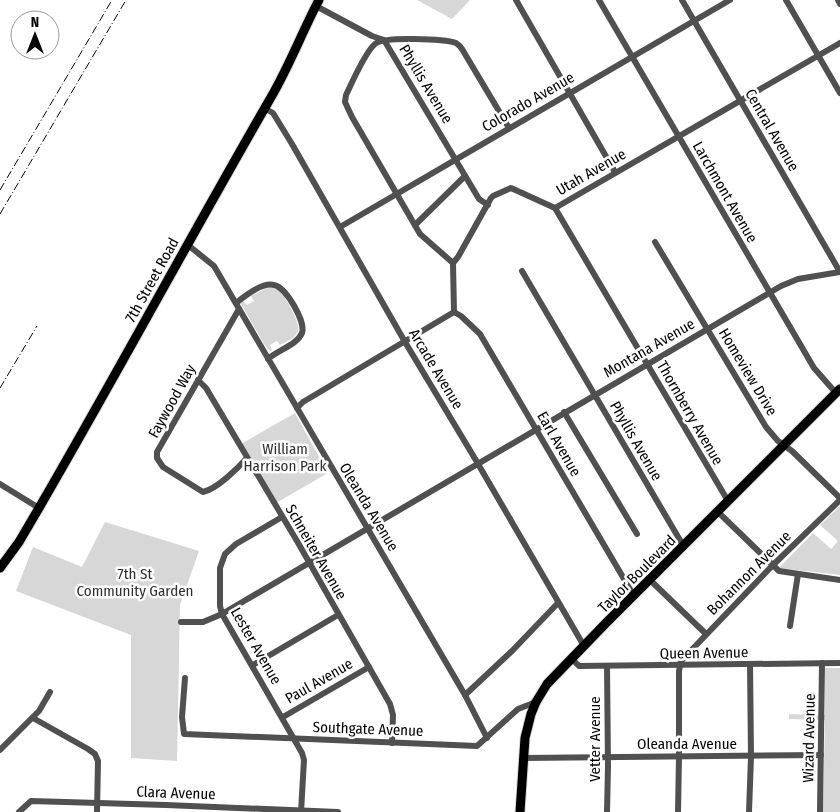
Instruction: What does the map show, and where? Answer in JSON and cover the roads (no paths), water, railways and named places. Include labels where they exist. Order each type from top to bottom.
[{"type":"main road","name":"7th Street Road","points":[[0,568],[19,542],[39,508],[188,245],[275,90],[318,3]]},
{"type":"main road","name":"Taylor Boulevard","points":[[520,812],[526,732],[536,702],[547,684],[838,391]]},
{"type":"street","points":[[516,0],[615,172]]},
{"type":"street","name":"Larchmont Avenue","points":[[599,0],[814,368],[838,391]]},
{"type":"street","name":"Central Avenue","points":[[682,0],[840,272]]},
{"type":"street","name":"Colorado Avenue","points":[[340,227],[730,0]]},
{"type":"street","points":[[786,0],[840,93]]},
{"type":"street","points":[[838,0],[840,4]]},
{"type":"street","name":"Phyllis Avenue","points":[[318,3],[372,36],[384,40],[479,199],[488,205]]},
{"type":"street","points":[[297,408],[303,402],[454,312],[453,264],[420,234],[345,102],[346,95],[374,44],[384,40],[399,38],[451,42],[460,46],[509,128]]},
{"type":"street","name":"Utah Avenue","points":[[453,264],[493,196],[509,188],[555,208],[840,43]]},
{"type":"street","name":"Arcade Avenue","points":[[264,108],[273,114],[584,646]]},
{"type":"street","points":[[415,225],[465,176]]},
{"type":"street","name":"Thornberry Avenue","points":[[555,208],[728,501]]},
{"type":"street","name":"Homeview Drive","points":[[655,242],[766,427],[840,499]]},
{"type":"street","name":"Oleanda Avenue","points":[[188,245],[214,266],[368,528],[465,696],[487,738]]},
{"type":"street","name":"Phyllis Avenue","points":[[522,271],[684,546]]},
{"type":"street","name":"Montana Avenue","points":[[180,622],[203,622],[222,614],[769,292],[798,279],[840,272]]},
{"type":"street","points":[[238,306],[265,286],[274,284],[283,290],[301,319],[303,326],[299,337],[268,359]]},
{"type":"street","name":"Faywood Way","points":[[238,306],[157,452],[158,462],[169,471],[204,492],[235,470],[247,458]]},
{"type":"street","name":"Earl Avenue","points":[[454,312],[480,334],[634,596]]},
{"type":"street","name":"Schneiter Avenue","points":[[198,380],[206,388],[392,708],[392,743]]},
{"type":"street","points":[[564,412],[637,534]]},
{"type":"street","points":[[0,484],[39,508]]},
{"type":"street","name":"Bohannon Avenue","points":[[680,665],[685,656],[706,634],[840,499]]},
{"type":"street","points":[[718,512],[779,572],[840,580]]},
{"type":"street","name":"Lester Avenue","points":[[282,517],[236,544],[228,551],[223,558],[220,568],[219,594],[222,614],[283,717],[303,756],[301,811]]},
{"type":"street","points":[[790,626],[798,574]]},
{"type":"street","points":[[650,580],[706,634]]},
{"type":"street","points":[[465,696],[558,603]]},
{"type":"street","points":[[253,666],[338,615]]},
{"type":"street","name":"Queen Avenue","points":[[571,658],[579,666],[840,663]]},
{"type":"street","name":"Wizard Avenue","points":[[820,812],[822,663]]},
{"type":"street","points":[[749,812],[751,757],[750,664]]},
{"type":"street","points":[[678,812],[680,665]]},
{"type":"street","name":"Vetter Avenue","points":[[606,812],[608,757],[607,666]]},
{"type":"street","name":"Paul Avenue","points":[[283,717],[369,667]]},
{"type":"street","name":"Southgate Avenue","points":[[186,678],[182,717],[184,734],[477,746],[518,709],[536,702]]},
{"type":"street","points":[[0,750],[33,718],[50,692]]},
{"type":"street","points":[[33,718],[88,749],[96,756],[98,765],[97,812]]},
{"type":"street","name":"Oleanda Avenue","points":[[524,758],[821,755]]},
{"type":"street","name":"Clara Avenue","points":[[19,812],[31,801],[338,812]]},
{"type":"railway","points":[[0,190],[112,0]]},
{"type":"railway","points":[[0,214],[126,0]]},
{"type":"railway","points":[[0,388],[37,326]]},
{"type":"park label","name":"William Harrison Park","points":[[285,458]]},
{"type":"park label","name":"7th St Community Garden","points":[[135,582]]}]
